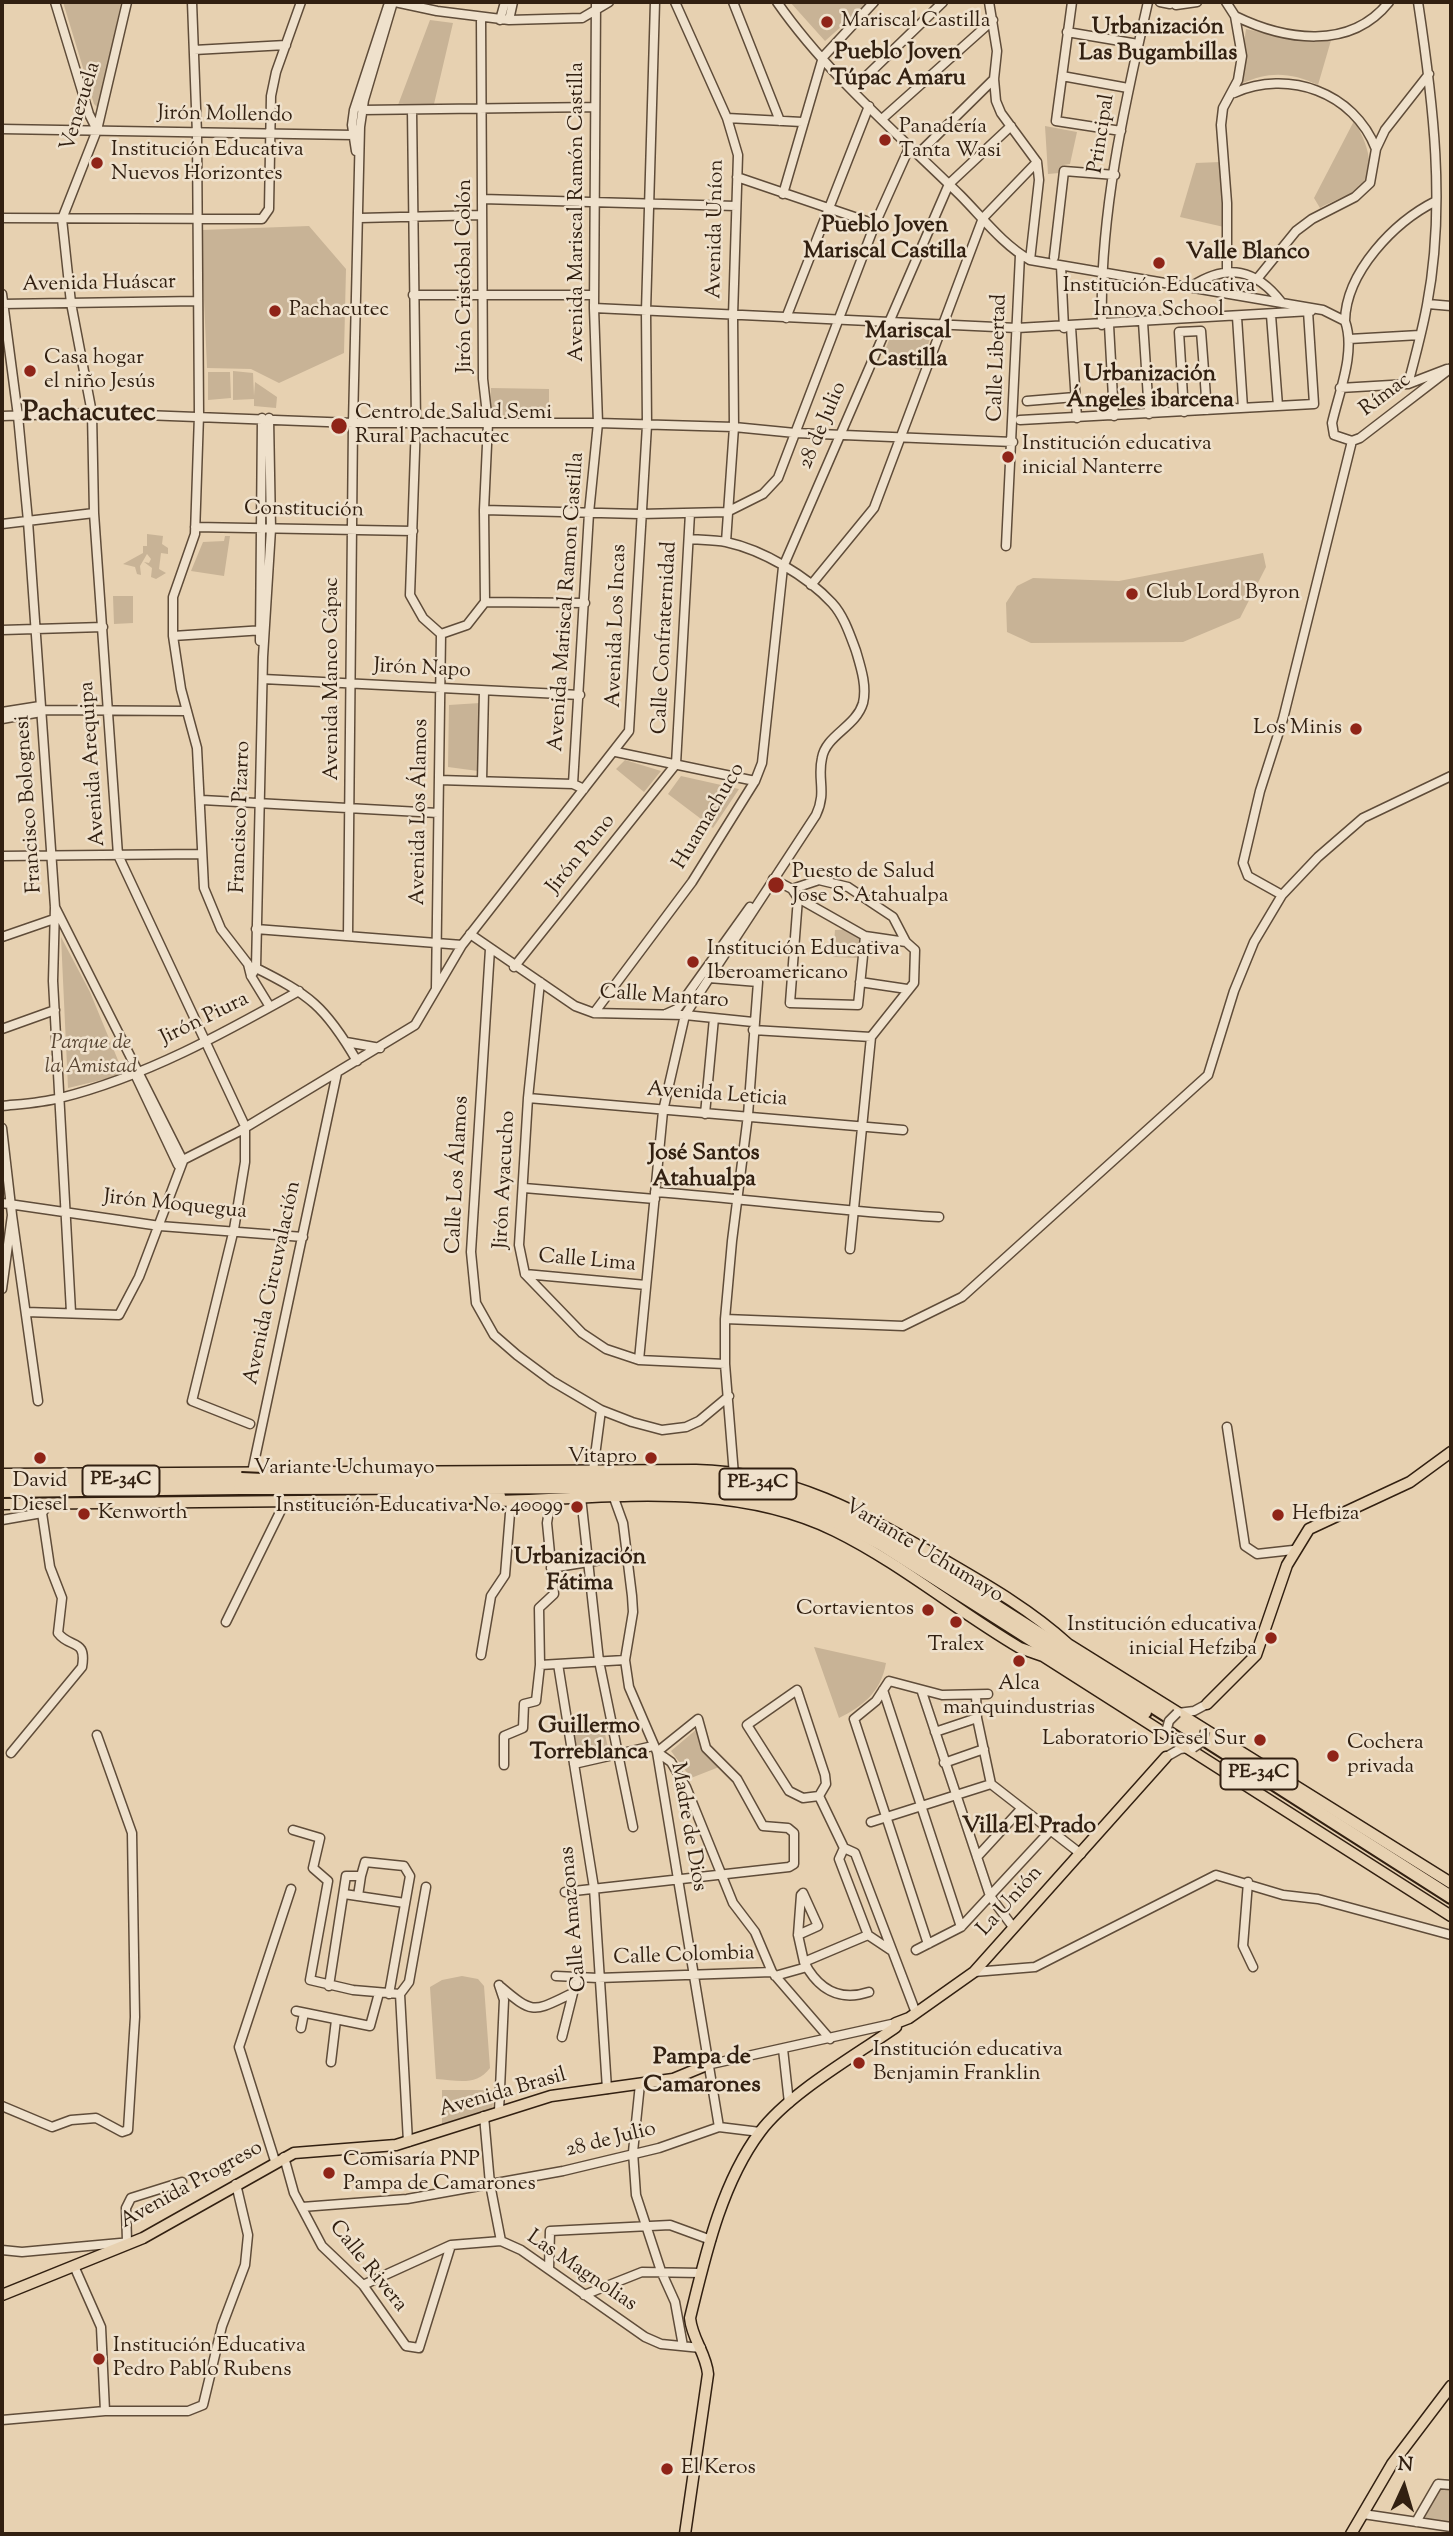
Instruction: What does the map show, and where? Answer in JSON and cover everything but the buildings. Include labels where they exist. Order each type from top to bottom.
[{"type":"highway","name":"Variante Uchumayo","points":[[263,1484],[702,1478],[747,1482],[807,1498],[883,1534],[1451,1897]]},
{"type":"highway","name":"Variante Uchumayo","points":[[2,1491],[244,1479]]},
{"type":"highway","name":"Variante Uchumayo","points":[[2,1483],[244,1479],[263,1484],[548,1493],[684,1487],[762,1495],[836,1520],[906,1561],[1451,1907]]},
{"type":"highway","points":[[394,1499],[548,1493]]},
{"type":"highway","points":[[906,1561],[939,1591],[1043,1656]]},
{"type":"highway","points":[[933,1567],[960,1578],[1068,1644]]},
{"type":"main road","points":[[1207,1703],[1256,1655],[1293,1550],[1309,1529],[1410,1482],[1451,1452]]},
{"type":"main road","name":"Variante Uchumayo","points":[[2,1474],[244,1479],[593,1471],[731,1471],[799,1488],[856,1511],[1035,1616],[1068,1644],[1451,1883]]},
{"type":"main road","points":[[2,1504],[394,1499],[511,1501],[548,1493],[582,1497],[727,1498],[790,1514],[834,1530],[876,1554],[1009,1642],[1043,1656],[1451,1916]]},
{"type":"main road","name":"La Unión","points":[[685,2534],[706,2386],[707,2360],[692,2334],[690,2318],[711,2240],[739,2168],[760,2132],[789,2103],[896,2027],[895,2023],[916,2013],[974,1972],[1166,1757]]},
{"type":"main road","name":"Avenida Brasil","points":[[280,2159],[294,2153],[386,2147],[551,2096],[673,2079],[707,2065]]},
{"type":"main road","name":"Avenida Progreso","points":[[2,2295],[131,2241],[280,2159]]},
{"type":"main road","points":[[1351,2534],[1392,2465],[1451,2386]]},
{"type":"street","points":[[55,2],[66,43],[97,130]]},
{"type":"street","name":"Venezuela","points":[[62,219],[97,130],[127,2]]},
{"type":"street","points":[[192,2],[197,134],[199,415],[195,527],[173,597],[173,636],[197,748],[202,800],[201,854],[204,888],[221,929],[252,966],[299,991],[324,1011],[357,1061]]},
{"type":"street","points":[[2,218],[262,219],[269,209],[271,96],[302,2]]},
{"type":"street","points":[[359,172],[362,110],[394,2]]},
{"type":"street","points":[[359,172],[353,135],[356,98],[388,6],[394,2],[505,20],[582,18],[596,6],[609,2]]},
{"type":"street","points":[[505,2],[505,20]]},
{"type":"street","points":[[505,20],[513,2]]},
{"type":"street","name":"Avenida Los Incas","points":[[180,1165],[415,1025],[470,934],[629,731],[633,709],[646,425],[646,311],[655,2]]},
{"type":"street","name":"Avenida Uníon","points":[[675,2],[727,118],[738,155],[733,316],[734,427],[727,512]]},
{"type":"street","points":[[733,2],[780,121]]},
{"type":"street","points":[[777,2],[869,106],[1020,255],[1030,261],[1323,310],[1345,321]]},
{"type":"street","points":[[783,194],[823,57],[874,2]]},
{"type":"street","points":[[853,89],[943,2]]},
{"type":"street","points":[[989,2],[997,51],[994,79],[996,101],[1037,162],[1039,180],[1030,261]]},
{"type":"street","points":[[1072,2],[1056,121],[1121,131]]},
{"type":"street","name":"Principal","points":[[1114,416],[1100,273],[1128,88],[1147,2]]},
{"type":"street","points":[[1160,2],[1197,2]]},
{"type":"street","points":[[1226,2],[1235,16],[1242,56],[1234,93],[1223,108],[1221,125],[1227,203],[1227,271]]},
{"type":"street","points":[[1235,16],[1291,36],[1320,37],[1361,24],[1389,2]]},
{"type":"street","points":[[1408,384],[1428,304],[1436,201],[1429,74],[1418,2]]},
{"type":"street","name":"Avenida Mariscal Ramón Castilla","points":[[596,6],[594,308],[598,423]]},
{"type":"street","name":"Jirón Cristóbal Colón","points":[[481,17],[483,379],[488,423],[484,510],[485,602]]},
{"type":"street","points":[[882,119],[993,20]]},
{"type":"street","points":[[1239,31],[1250,23]]},
{"type":"street","points":[[1067,32],[1138,44]]},
{"type":"street","points":[[194,50],[286,45]]},
{"type":"street","points":[[1257,279],[1296,231],[1312,219],[1356,197],[1370,183],[1376,149],[1385,130],[1429,74]]},
{"type":"street","points":[[1062,76],[1128,88]]},
{"type":"street","points":[[918,154],[994,79]]},
{"type":"street","points":[[1234,93],[1270,81],[1309,86],[1346,107],[1366,129],[1376,149]]},
{"type":"street","points":[[786,318],[869,106]]},
{"type":"street","points":[[362,110],[595,107]]},
{"type":"street","points":[[412,110],[416,422],[410,595],[423,618],[441,634],[467,625],[485,602],[585,603]]},
{"type":"street","points":[[727,118],[802,122]]},
{"type":"street","points":[[948,184],[1011,126]]},
{"type":"street","name":"Jirón Mollendo","points":[[2,129],[353,135]]},
{"type":"street","points":[[1366,129],[1385,130]]},
{"type":"street","points":[[484,510],[640,514],[727,512],[763,494],[778,478],[875,224],[910,146]]},
{"type":"street","points":[[811,585],[874,508],[983,218],[1037,162]]},
{"type":"street","points":[[1054,257],[1064,171],[1115,175]]},
{"type":"street","name":"Avenida Manco Cápac","points":[[348,936],[353,423],[359,172]]},
{"type":"street","points":[[737,177],[875,224]]},
{"type":"street","name":"28 de Julio","points":[[783,567],[948,184]]},
{"type":"street","points":[[482,199],[736,206]]},
{"type":"street","points":[[1340,388],[1349,339],[1345,303],[1360,272],[1387,239],[1436,201]]},
{"type":"street","points":[[360,218],[414,219],[482,215]]},
{"type":"street","name":"Avenida Arequipa","points":[[62,219],[71,303],[92,413],[94,513],[118,855],[245,1126],[245,1162],[234,1230],[192,1401],[250,1424]]},
{"type":"street","name":"Calle Libertad","points":[[1006,546],[1020,255]]},
{"type":"street","points":[[1060,266],[1077,418]]},
{"type":"street","points":[[1192,286],[1227,271],[1257,279],[1282,303]]},
{"type":"street","name":"Francisco Bolognesi","points":[[2,294],[18,416],[56,918],[55,1010],[71,1312]]},
{"type":"street","points":[[413,295],[594,295]]},
{"type":"street","name":"Avenida Huáscar","points":[[2,304],[197,301]]},
{"type":"street","points":[[1428,304],[1451,306]]},
{"type":"street","points":[[594,308],[1017,328],[1143,323],[1323,310]]},
{"type":"street","points":[[1020,420],[1314,404],[1308,311]]},
{"type":"street","points":[[1271,315],[1278,407]]},
{"type":"street","points":[[1237,317],[1243,408]]},
{"type":"street","points":[[1143,323],[1149,414]]},
{"type":"street","points":[[1184,412],[1179,332],[1201,331],[1207,411]]},
{"type":"street","points":[[1349,339],[1420,335]]},
{"type":"street","name":"Rímac","points":[[1451,368],[1352,441],[1342,439],[1332,432],[1340,388],[1408,384],[1451,368]]},
{"type":"street","points":[[1027,401],[1075,397]]},
{"type":"street","points":[[2,416],[92,413],[353,423],[598,423],[734,427],[795,433],[1013,442]]},
{"type":"street","name":"Francisco Pizarro","points":[[264,630],[261,528],[266,418]]},
{"type":"street","name":"Francisco Pizarro","points":[[252,966],[257,929],[263,657],[271,529],[266,418]]},
{"type":"street","name":"Avenida Mariscal Ramon Castilla","points":[[573,784],[589,513],[598,423]]},
{"type":"street","points":[[1282,895],[1248,876],[1243,863],[1260,791],[1283,719],[1352,441]]},
{"type":"street","points":[[726,542],[727,512]]},
{"type":"street","points":[[2,524],[94,513]]},
{"type":"street","name":"Calle Confraternidad","points":[[676,764],[690,513]]},
{"type":"street","name":"Constitución","points":[[195,527],[413,531]]},
{"type":"street","points":[[639,1360],[663,1111],[685,1016],[821,804],[824,788],[821,759],[824,750],[858,713],[864,695],[861,666],[849,632],[833,604],[811,585],[783,567],[726,542],[689,540]]},
{"type":"street","name":"Huamachuco","points":[[594,1013],[692,882],[755,781],[762,763],[783,567]]},
{"type":"street","points":[[2,630],[103,627]]},
{"type":"street","points":[[173,636],[264,630]]},
{"type":"street","name":"Avenida Los Álamos","points":[[436,990],[441,634]]},
{"type":"street","name":"Jirón Napo","points":[[263,679],[580,695]]},
{"type":"street","points":[[482,781],[484,691]]},
{"type":"street","points":[[2,712],[40,709],[187,710]]},
{"type":"street","points":[[2,719],[40,709]]},
{"type":"street","points":[[616,751],[755,781]]},
{"type":"street","name":"Jirón Puno","points":[[514,967],[676,764]]},
{"type":"street","points":[[725,1320],[903,1326],[962,1297],[1208,1075],[1234,991],[1254,942],[1282,895],[1318,857],[1363,818],[1451,776]]},
{"type":"street","points":[[439,780],[573,784],[584,789]]},
{"type":"street","points":[[202,800],[261,801],[438,813]]},
{"type":"street","points":[[2,856],[201,854]]},
{"type":"street","points":[[773,879],[792,889],[798,898],[865,936],[906,942]]},
{"type":"street","points":[[792,889],[820,880],[848,887],[893,917],[906,942],[915,950],[917,966],[914,983],[871,1037],[850,1249]]},
{"type":"street","points":[[650,1015],[669,1014],[677,1009],[742,915],[761,896]]},
{"type":"street","points":[[798,898],[790,1003],[858,1005],[865,936]]},
{"type":"street","points":[[2,937],[56,918],[180,1165],[160,1226],[119,1315],[26,1312]]},
{"type":"street","points":[[257,929],[462,945]]},
{"type":"street","name":"Calle Mantaro","points":[[470,934],[514,967],[575,1006],[594,1013],[714,1018],[753,1026],[871,1037]]},
{"type":"street","name":"Calle Los Álamos","points":[[490,949],[471,1252],[476,1303],[494,1335],[517,1355],[601,1410],[662,1430],[674,1429],[699,1421],[729,1396]]},
{"type":"street","points":[[252,966],[251,976],[270,1007]]},
{"type":"street","points":[[709,978],[758,982],[748,1115],[725,1320],[731,1471],[727,1498]]},
{"type":"street","name":"Jirón Ayacucho","points":[[540,982],[528,1098],[519,1245],[525,1274],[582,1333],[606,1349],[639,1360],[725,1364]]},
{"type":"street","points":[[860,982],[907,989]]},
{"type":"street","name":"Jirón Piura","points":[[2,1106],[59,1098],[134,1071],[207,1041],[299,991]]},
{"type":"street","points":[[2,1029],[55,1010]]},
{"type":"street","points":[[705,1114],[714,1018]]},
{"type":"street","points":[[346,1042],[380,1048]]},
{"type":"street","name":"Avenida Circuvalación","points":[[251,1502],[244,1479],[303,1237],[337,1073]]},
{"type":"street","name":"Avenida Leticia","points":[[528,1098],[663,1111],[863,1124],[903,1130]]},
{"type":"street","points":[[2,1128],[6,1202],[12,1215],[38,1401]]},
{"type":"street","points":[[523,1188],[655,1196],[739,1197],[802,1208],[939,1217]]},
{"type":"street","name":"Jirón Moquegua","points":[[6,1202],[160,1226],[303,1237]]},
{"type":"street","points":[[2,1289],[12,1215]]},
{"type":"street","name":"Calle Lima","points":[[525,1274],[646,1286]]},
{"type":"street","points":[[593,1471],[601,1410]]},
{"type":"street","points":[[1227,1427],[1245,1546],[1257,1554],[1293,1550]]},
{"type":"street","points":[[504,1765],[504,1736],[523,1728],[524,1704],[536,1701],[540,1665],[539,1608],[554,1594],[547,1522],[548,1493]]},
{"type":"street","points":[[582,1497],[599,1661],[633,1827]]},
{"type":"street","name":"Madre de Dios","points":[[614,1497],[623,1523],[632,1612],[625,1660],[635,1706],[655,1749],[679,1878],[719,2127]]},
{"type":"street","points":[[481,1655],[491,1596],[505,1575],[511,1501]]},
{"type":"street","points":[[226,1622],[285,1502]]},
{"type":"street","points":[[2,1521],[41,1513],[51,1503]]},
{"type":"street","points":[[10,1753],[82,1667],[84,1655],[79,1646],[60,1638],[58,1633],[62,1598],[50,1567],[41,1513]]},
{"type":"street","points":[[551,1568],[626,1556]]},
{"type":"street","points":[[540,1665],[625,1660]]},
{"type":"street","name":"Calle Amazonas","points":[[558,1664],[594,1888],[607,2088]]},
{"type":"street","points":[[928,1944],[854,1719],[869,1708],[888,1681],[922,1692],[988,1694]]},
{"type":"street","points":[[797,1690],[825,1775],[826,1784],[820,1796],[803,1798],[789,1791],[747,1725],[797,1690]]},
{"type":"street","points":[[883,1690],[961,1927]]},
{"type":"street","points":[[922,1692],[990,1896],[1013,1927]]},
{"type":"street","points":[[976,1695],[977,1718],[991,1784],[1081,1854]]},
{"type":"street","points":[[1166,1757],[1169,1721],[1177,1713],[1194,1711],[1207,1703]]},
{"type":"street","points":[[1190,1748],[1202,1742],[1205,1730],[1201,1716],[1207,1703]]},
{"type":"street","points":[[935,1732],[977,1718]]},
{"type":"street","points":[[565,1892],[721,1872],[789,1867],[794,1864],[794,1833],[788,1828],[763,1826],[737,1779],[706,1748],[698,1719],[655,1749],[617,1753],[574,1764]]},
{"type":"street","points":[[2,2106],[52,2127],[71,2120],[96,2118],[122,2132],[128,2130],[135,2017],[132,1833],[97,1735]]},
{"type":"street","name":"La Unión","points":[[1166,1757],[1172,1752],[1190,1748]]},
{"type":"street","points":[[655,1749],[671,1762],[686,1787],[733,1903],[755,1932],[774,1974],[830,2039]]},
{"type":"street","points":[[944,1763],[984,1749]]},
{"type":"street","points":[[871,1822],[991,1784]]},
{"type":"street","points":[[820,1796],[844,1848],[855,1853],[916,2013]]},
{"type":"street","points":[[977,1857],[1022,1808]]},
{"type":"street","points":[[293,1830],[320,1838],[313,1868],[328,1881],[309,1978],[311,1982],[400,1994]]},
{"type":"street","points":[[916,1950],[961,1927],[1050,1830]]},
{"type":"street","points":[[844,1848],[839,1859],[869,1936],[894,1952]]},
{"type":"street","points":[[301,2028],[300,2012],[370,2026],[384,1993],[410,1876],[404,1866],[365,1862],[358,1896]]},
{"type":"street","points":[[974,1972],[1035,1967],[1212,1876],[1221,1875],[1283,1895],[1318,1899],[1451,1935]]},
{"type":"street","points":[[329,1986],[346,1876],[361,1877]]},
{"type":"street","points":[[1248,1882],[1242,1946],[1253,1967]]},
{"type":"street","points":[[408,2142],[400,1994],[409,1982],[426,1887]]},
{"type":"street","name":"Calle Rivera","points":[[291,1889],[244,2025],[239,2047],[294,2193],[322,2246],[363,2284],[406,2346],[419,2348],[451,2245]]},
{"type":"street","points":[[798,1935],[818,1926],[803,1893],[798,1935],[805,1965],[817,1984],[844,1996],[869,1992]]},
{"type":"street","points":[[344,1894],[405,1903]]},
{"type":"street","points":[[856,1902],[872,1895]]},
{"type":"street","name":"Calle Colombia","points":[[556,1976],[598,1978],[693,1973],[774,1974],[805,1965],[869,1936]]},
{"type":"street","points":[[562,2037],[578,1978]]},
{"type":"street","points":[[499,1985],[507,1997],[528,2008],[541,2007],[573,1993]]},
{"type":"street","points":[[499,2111],[507,1997]]},
{"type":"street","points":[[331,2062],[337,2020]]},
{"type":"street","name":"Avenida Brasil","points":[[707,2065],[895,2023]]},
{"type":"street","points":[[783,2049],[789,2103]]},
{"type":"street","points":[[640,2084],[633,2152],[636,2195],[661,2271],[676,2302],[683,2346]]},
{"type":"street","points":[[484,2116],[490,2184],[501,2241]]},
{"type":"street","name":"28 de Julio","points":[[302,2207],[407,2199],[563,2171],[633,2152],[659,2148],[719,2127],[760,2132]]},
{"type":"street","points":[[2,2250],[22,2252],[131,2241],[126,2208],[131,2198],[182,2182]]},
{"type":"street","points":[[2,2420],[105,2411],[188,2411],[203,2405],[222,2326],[245,2264],[248,2235],[236,2184]]},
{"type":"street","points":[[549,2269],[550,2231],[647,2224],[670,2225],[711,2240]]},
{"type":"street","name":"Las Magnolias","points":[[363,2284],[451,2245],[501,2241],[549,2269],[645,2337],[661,2344],[701,2348]]},
{"type":"street","points":[[74,2266],[101,2327],[105,2411]]},
{"type":"street","points":[[584,2295],[642,2272],[701,2273]]},
{"type":"street","points":[[1416,2522],[1438,2484],[1451,2484]]},
{"type":"street","points":[[1363,2514],[1451,2527]]},
{"type":"green space","points":[[63,2],[121,2],[99,109],[94,104]]},
{"type":"green space","name":"Mariscal Castilla","points":[[790,2],[869,2],[825,41]]},
{"type":"green space","points":[[430,20],[453,23],[434,104],[398,105]]},
{"type":"green space","points":[[1246,29],[1296,40],[1332,37],[1318,85],[1280,75],[1261,77],[1241,84],[1238,82]]},
{"type":"green space","points":[[1354,121],[1367,148],[1367,175],[1363,184],[1355,191],[1320,208],[1314,198]]},
{"type":"green space","points":[[1045,126],[1077,132],[1070,164],[1063,165],[1059,173],[1048,174]]},
{"type":"green space","points":[[1220,162],[1224,227],[1180,217],[1196,163]]},
{"type":"green space","name":"Pachacutec","points":[[309,226],[346,269],[344,353],[279,383],[251,369],[207,368],[201,230]]},
{"type":"green space","name":"Mariscal Castilla","points":[[892,332],[932,333],[919,370],[883,356]]},
{"type":"green space","points":[[233,371],[253,373],[254,396],[255,382],[277,397],[276,408],[254,406],[254,399],[233,400]]},
{"type":"green space","points":[[208,372],[230,372],[231,398],[208,400]]},
{"type":"green space","points":[[491,388],[549,389],[549,416],[490,415]]},
{"type":"green space","points":[[147,534],[163,536],[162,544],[168,548],[168,554],[161,553],[159,569],[166,573],[156,579],[151,577],[152,568],[144,562],[149,563],[151,559],[147,554],[140,566],[141,575],[137,574],[135,567],[123,564],[143,553],[143,546],[147,546]]},
{"type":"green space","points":[[225,536],[230,536],[224,576],[191,571],[203,542],[224,541]]},
{"type":"green space","name":"Club Lord Byron","points":[[1263,553],[1266,567],[1240,618],[1183,642],[1031,643],[1007,632],[1006,603],[1017,586],[1033,578],[1119,581]]},
{"type":"green space","points":[[113,596],[133,596],[133,623],[114,624]]},
{"type":"green space","points":[[480,703],[478,771],[448,767],[449,705]]},
{"type":"green space","points":[[625,760],[661,771],[644,792],[616,769]]},
{"type":"green space","points":[[681,776],[739,789],[713,828],[668,794]]},
{"type":"green space","points":[[859,929],[860,958],[833,957],[835,930]]},
{"type":"green space","name":"Parque de la Amistad","points":[[61,937],[90,992],[122,1070],[118,1076],[68,1088]]},
{"type":"green space","points":[[814,1647],[886,1663],[880,1682],[870,1697],[839,1718]]},
{"type":"green space","points":[[603,1725],[609,1752],[579,1758],[573,1729]]},
{"type":"green space","points":[[698,1728],[708,1757],[719,1767],[691,1778],[671,1751]]},
{"type":"green space","points":[[462,1976],[478,1979],[484,1986],[490,2068],[472,2080],[436,2079],[430,1987],[442,1980]]},
{"type":"green space","points":[[442,2090],[495,2090],[492,2110],[442,2127]]},
{"type":"green space","points":[[1443,2485],[1451,2487],[1451,2524],[1424,2520],[1423,2516]]},
{"type":"place","name":"Mariscal Castilla","points":[[827,22]]},
{"type":"place","name":"Panadería Tanta Wasi","points":[[885,140]]},
{"type":"place","name":"Institución Educativa Nuevos Horizontes","points":[[97,163]]},
{"type":"place","name":"Institución Educativa Innova School","points":[[1159,263]]},
{"type":"place","name":"Pachacutec","points":[[275,311]]},
{"type":"place","name":"Casa hogar el niño Jesús","points":[[30,371]]},
{"type":"place","name":"Centro de Salud Semi Rural Pachacutec","points":[[339,426]]},
{"type":"place","name":"Institución educativa inicial Nanterre","points":[[1008,457]]},
{"type":"place","name":"Club Lord Byron","points":[[1132,594]]},
{"type":"place","name":"Los Minis","points":[[1356,729]]},
{"type":"place","name":"Puesto de Salud Jose S. Atahualpa","points":[[776,885]]},
{"type":"place","name":"Institución Educativa Iberoamericano","points":[[693,962]]},
{"type":"place","name":"David Diesel","points":[[40,1458]]},
{"type":"place","name":"Vitapro","points":[[651,1458]]},
{"type":"place","name":"Institución Educativa No. 40099","points":[[577,1507]]},
{"type":"place","name":"Kenworth","points":[[84,1514]]},
{"type":"place","name":"Hefbiza","points":[[1278,1515]]},
{"type":"place","name":"Cortavientos","points":[[928,1610]]},
{"type":"place","name":"Tralex","points":[[956,1622]]},
{"type":"place","name":"Institución educativa inicial Hefziba","points":[[1271,1638]]},
{"type":"place","name":"Alca manquindustrias","points":[[1019,1661]]},
{"type":"place","name":"Laboratorio Diesel Sur","points":[[1260,1740]]},
{"type":"place","name":"Cochera privada","points":[[1333,1756]]},
{"type":"place","name":"Institución educativa Benjamin Franklin","points":[[859,2063]]},
{"type":"place","name":"Comisaría PNP Pampa de Camarones","points":[[329,2173]]},
{"type":"place","name":"Institución Educativa Pedro Pablo Rubens","points":[[99,2359]]},
{"type":"place","name":"El Keros","points":[[667,2469]]},
{"type":"district","name":"Urbanización Las Bugambillas","points":[[1158,42]]},
{"type":"district","name":"Pueblo Joven Túpac Amaru","points":[[898,67]]},
{"type":"district","name":"Pueblo Joven Mariscal Castilla","points":[[885,240]]},
{"type":"district","name":"Valle Blanco","points":[[1248,254]]},
{"type":"district","name":"Mariscal Castilla","points":[[908,347]]},
{"type":"district","name":"Urbanización Ángeles ibarcena","points":[[1150,389]]},
{"type":"district","name":"Pachacutec","points":[[89,415]]},
{"type":"district","name":"José Santos Atahualpa","points":[[704,1168]]},
{"type":"district","name":"Urbanización Fátima","points":[[580,1572]]},
{"type":"district","name":"Guillermo Torreblanca","points":[[589,1741]]},
{"type":"district","name":"Villa El Prado","points":[[1029,1828]]},
{"type":"district","name":"Pampa de Camarones","points":[[702,2073]]}]
